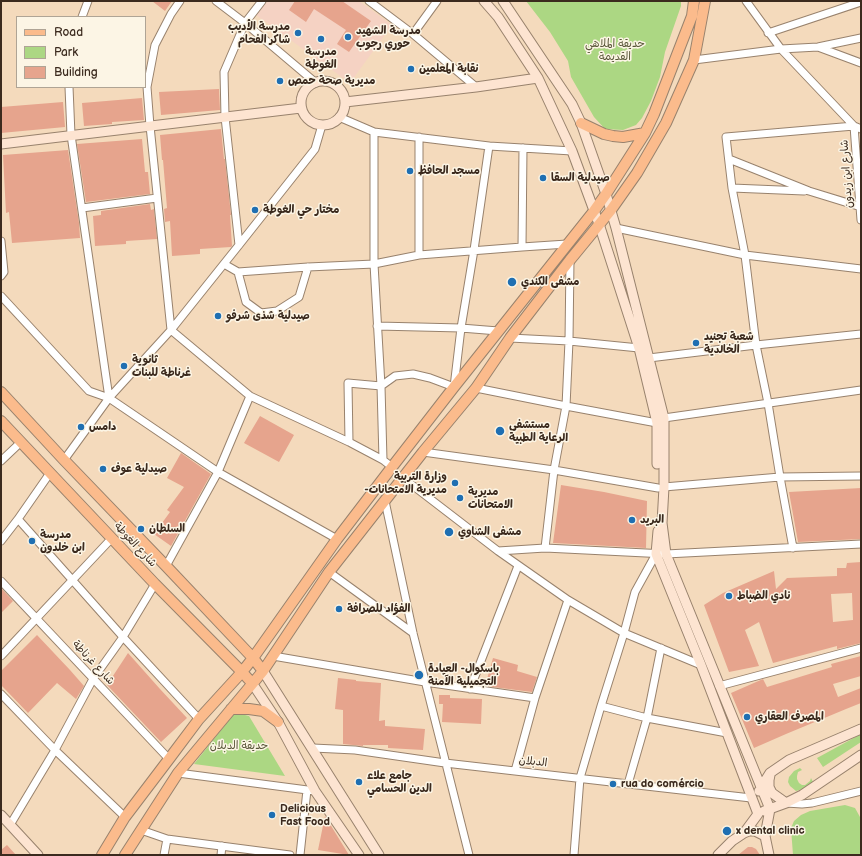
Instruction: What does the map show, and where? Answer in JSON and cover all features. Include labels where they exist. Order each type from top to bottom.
[{"type":"main road","points":[[484,1],[498,17],[538,78],[572,151],[599,224],[639,348],[660,420]]},
{"type":"main road","points":[[503,1],[572,104],[581,124],[606,194],[649,358],[660,420],[661,487],[658,536],[661,554],[701,665],[758,814]]},
{"type":"main road","points":[[102,855],[125,818],[169,758],[199,719],[253,658],[337,539],[454,386],[606,194],[645,133],[654,114],[692,16],[694,1]]},
{"type":"main road","points":[[125,855],[178,772],[263,671],[329,572],[423,452],[476,388],[510,338],[570,260],[611,210],[637,173],[666,123],[694,60],[705,1]]},
{"type":"main road","points":[[344,102],[476,87],[538,78]]},
{"type":"main road","points":[[322,82],[329,82],[335,85],[340,90],[344,102],[344,108],[339,117],[334,122],[322,125],[315,124],[309,120],[304,115],[301,108],[302,96],[305,90],[310,85],[322,82]]},
{"type":"main road","points":[[1,144],[301,108]]},
{"type":"main road","points":[[581,124],[604,134],[613,136],[623,137],[645,133]]},
{"type":"main road","points":[[1,392],[253,658],[263,671],[379,855]]},
{"type":"main road","name":"شارع الغوطة","points":[[1,421],[252,684]]},
{"type":"main road","points":[[661,554],[719,686],[770,809],[765,836],[769,855]]},
{"type":"main road","points":[[252,684],[278,722],[311,790],[359,855]]},
{"type":"main road","points":[[231,709],[263,711],[278,722]]},
{"type":"main road","points":[[751,798],[761,789],[770,773],[789,760],[861,729]]},
{"type":"main road","points":[[718,855],[732,841],[744,833],[758,814],[802,795],[861,755]]},
{"type":"main road","points":[[770,773],[769,787],[772,793],[786,803]]},
{"type":"main road","points":[[1,815],[38,855]]},
{"type":"main road","points":[[744,833],[755,832],[765,836]]},
{"type":"street","points":[[82,16],[88,1]]},
{"type":"street","points":[[180,1],[171,14],[155,45],[147,87],[171,330],[250,396],[349,442],[383,460],[392,467]]},
{"type":"street","points":[[216,1],[245,22],[316,83]]},
{"type":"street","points":[[239,245],[226,117],[224,72],[245,22],[262,1]]},
{"type":"street","points":[[369,1],[413,34],[476,87]]},
{"type":"street","points":[[413,34],[438,1]]},
{"type":"street","points":[[746,1],[781,49],[858,128],[861,146]]},
{"type":"street","points":[[768,33],[861,2]]},
{"type":"street","points":[[694,60],[781,49],[818,47],[861,38]]},
{"type":"street","points":[[818,47],[861,63]]},
{"type":"street","points":[[69,88],[71,135],[109,398]]},
{"type":"street","points":[[339,117],[374,132],[489,146],[572,151]]},
{"type":"street","points":[[64,460],[109,398],[171,330],[315,149],[322,125]]},
{"type":"street","points":[[793,548],[768,403],[756,345],[745,255],[732,188],[726,137],[858,128]]},
{"type":"street","name":"شارع ابن زيدون","points":[[858,128],[861,220]]},
{"type":"street","points":[[374,132],[374,264],[381,386],[383,460]]},
{"type":"street","points":[[419,137],[419,254]]},
{"type":"street","points":[[349,442],[348,383],[381,386],[395,376],[413,374],[454,386],[461,328],[489,146]]},
{"type":"street","points":[[522,247],[523,148]]},
{"type":"street","points":[[728,159],[809,191],[860,206]]},
{"type":"street","points":[[732,188],[809,191]]},
{"type":"street","points":[[82,208],[157,198]]},
{"type":"street","points":[[616,228],[745,255],[861,269]]},
{"type":"street","points":[[1,241],[4,272],[1,276]]},
{"type":"street","points":[[224,264],[238,272],[374,264],[419,254],[567,244]]},
{"type":"street","points":[[545,548],[554,470],[566,406],[569,341],[570,260]]},
{"type":"street","points":[[238,272],[246,302],[261,313],[277,311],[299,298],[308,267]]},
{"type":"street","points":[[1,296],[89,391],[109,398],[218,472],[337,539]]},
{"type":"street","points":[[377,326],[461,328],[498,331]]},
{"type":"street","points":[[649,358],[861,334]]},
{"type":"street","points":[[510,338],[569,341],[639,348]]},
{"type":"street","points":[[476,388],[566,406],[660,420],[861,390]]},
{"type":"street","points":[[166,566],[218,472],[250,396]]},
{"type":"street","points":[[1,461],[21,442]]},
{"type":"street","points":[[423,452],[554,470],[661,487],[780,477],[861,476]]},
{"type":"street","points":[[1,541],[50,473]]},
{"type":"street","points":[[403,478],[498,552],[568,600],[624,632],[701,665]]},
{"type":"street","points":[[385,501],[413,633],[469,855]]},
{"type":"street","points":[[18,519],[123,637],[199,719]]},
{"type":"street","points":[[1,656],[112,538]]},
{"type":"street","points":[[498,552],[545,548],[661,554],[861,544]]},
{"type":"street","points":[[574,855],[580,778],[635,592],[661,554]]},
{"type":"street","points":[[470,688],[518,566]]},
{"type":"street","points":[[329,572],[413,633]]},
{"type":"street","name":"شارع غرناطة","points":[[1,581],[169,758]]},
{"type":"street","points":[[10,825],[55,750],[93,679],[123,637],[155,584]]},
{"type":"street","points":[[515,771],[535,698],[568,600]]},
{"type":"street","points":[[628,784],[647,718],[660,648]]},
{"type":"street","points":[[719,686],[861,648]]},
{"type":"street","points":[[273,656],[425,682],[535,698]]},
{"type":"street","points":[[1,694],[55,750],[125,818]]},
{"type":"street","points":[[601,706],[647,718],[727,734]]},
{"type":"street","name":"الدبلان","points":[[312,748],[355,750],[445,763],[751,798]]},
{"type":"street","points":[[178,772],[311,790],[300,855]]},
{"type":"street","points":[[786,803],[812,803],[861,791]]},
{"type":"street","points":[[141,830],[167,839],[290,855]]},
{"type":"street","points":[[164,855],[167,839]]},
{"type":"street","points":[[221,855],[222,846]]},
{"type":"shaded area","name":"مدرسة الشهيد حوري رجوب","points":[[267,1],[359,1],[392,25],[350,83],[256,15]]},
{"type":"green space","name":"حديقة الملاهي القديمة","points":[[526,1],[681,1],[681,6],[665,52],[660,77],[651,101],[642,118],[636,125],[623,130],[605,129],[594,117],[571,77],[568,61],[550,32]]},
{"type":"green space","name":"حديقة الدبلان","points":[[234,714],[249,716],[285,776],[194,764]]},
{"type":"green space","points":[[861,734],[861,742],[823,767],[817,758]]},
{"type":"green space","points":[[800,768],[802,770],[798,772],[797,776],[799,783],[805,785],[811,778],[813,782],[806,788],[796,791],[788,782],[789,777],[794,771]]},
{"type":"green space","points":[[845,805],[855,808],[860,817],[861,855],[793,855],[791,828],[794,821],[801,815],[810,811]]},
{"type":"building","points":[[152,1],[172,1],[165,11]]},
{"type":"building","points":[[295,1],[342,1],[371,21],[349,52],[337,44],[346,30],[314,9],[306,22],[289,10]]},
{"type":"building","points":[[219,89],[220,110],[161,115],[159,92]]},
{"type":"building","points":[[142,98],[144,120],[84,126],[82,103]]},
{"type":"building","points":[[63,102],[65,127],[1,133],[1,107]]},
{"type":"building","points":[[221,129],[231,215],[232,246],[200,249],[200,254],[172,256],[170,221],[165,222],[164,209],[167,208],[160,135]]},
{"type":"building","points":[[142,139],[145,172],[148,172],[150,194],[86,202],[77,144]]},
{"type":"building","points":[[68,150],[80,238],[12,243],[9,212],[6,213],[3,155]]},
{"type":"building","points":[[150,204],[151,210],[154,209],[157,239],[126,241],[126,244],[95,246],[93,216],[101,215],[101,211]]},
{"type":"building","points":[[260,416],[294,435],[279,462],[244,443]]},
{"type":"building","points":[[181,453],[211,474],[171,546],[154,534],[170,512],[167,510],[184,487],[167,478]]},
{"type":"building","points":[[561,485],[647,501],[646,548],[553,543]]},
{"type":"building","points":[[861,488],[861,539],[798,542],[789,492]]},
{"type":"building","points":[[861,562],[861,643],[837,649],[837,646],[773,663],[759,622],[745,630],[759,666],[729,672],[704,605],[723,593],[774,571],[776,589],[787,578],[837,576],[837,568],[846,568],[847,563]],"holes":[[[852,593],[853,620],[833,622],[831,594]]]},
{"type":"building","points":[[1,588],[13,601],[1,613]]},
{"type":"building","points":[[37,635],[84,686],[76,699],[57,683],[28,713],[1,685],[1,671]]},
{"type":"building","points":[[128,653],[187,718],[161,742],[107,685]]},
{"type":"building","points":[[861,656],[861,676],[833,684],[838,697],[861,688],[861,703],[754,748],[731,693],[763,679],[767,687],[832,667],[831,664]]},
{"type":"building","points":[[493,658],[518,665],[517,671],[537,677],[532,692],[485,686]]},
{"type":"building","points":[[338,678],[381,683],[379,721],[385,720],[385,726],[425,729],[423,750],[388,748],[388,745],[363,746],[343,744],[343,710],[335,709]]},
{"type":"building","points":[[439,695],[450,695],[450,698],[482,699],[481,724],[442,722],[443,704],[439,704]]},
{"type":"building","points":[[325,816],[349,855],[318,850]]},
{"type":"building","points":[[7,845],[16,855],[1,855],[1,850]]},
{"type":"building","points":[[748,847],[756,849],[760,855],[738,855]]},
{"type":"place","name":"مدرسة الأديب شاكر الفحام","points":[[298,33]]},
{"type":"place","name":"مدرسة الشهيد حوري رجوب","points":[[348,37]]},
{"type":"place","name":"مدرسة الغوطة","points":[[321,39]]},
{"type":"place","name":"نقابة المعلمين","points":[[411,69]]},
{"type":"place","name":"مديرية صحة حمص","points":[[280,81]]},
{"type":"place","name":"مسجد الحافظ","points":[[410,171]]},
{"type":"place","name":"صيدلية السقا","points":[[543,178]]},
{"type":"place","name":"مختار حي الغوطة","points":[[255,210]]},
{"type":"place","name":"مشفى الكندي","points":[[512,282]]},
{"type":"place","name":"صيدلية شذى شرفو","points":[[218,316]]},
{"type":"place","name":"شعبة تجنيد الخالدية","points":[[696,343]]},
{"type":"place","name":"ثانوية غرناطة للبنات","points":[[124,366]]},
{"type":"place","name":"دامس","points":[[81,427]]},
{"type":"place","name":"مستشفى الرعاية الطبية","points":[[500,431]]},
{"type":"place","name":"صيدلية عوف","points":[[103,469]]},
{"type":"place","name":"وزارة التربية -مديرية الامتحانات","points":[[455,483]]},
{"type":"place","name":"مديرية الامتحانات","points":[[460,498]]},
{"type":"place","name":"البريد","points":[[632,520]]},
{"type":"place","name":"السلطان","points":[[141,529]]},
{"type":"place","name":"مشفى الشاوي","points":[[449,532]]},
{"type":"place","name":"مدرسة ابن خلدون","points":[[32,541]]},
{"type":"place","name":"نادي الضباط","points":[[729,596]]},
{"type":"place","name":"الفؤاد للصرافة","points":[[339,609]]},
{"type":"place","name":"باسكوال- العيادة التجميلية الآمنة","points":[[419,675]]},
{"type":"place","name":"المصرف العقاري","points":[[747,717]]},
{"type":"place","name":"جامع علاء الدين الحسامي","points":[[359,782]]},
{"type":"place","name":"rua do comércio","points":[[613,784]]},
{"type":"place","name":"Delicious Fast Food","points":[[272,815]]},
{"type":"place","name":"x dental clinic","points":[[727,831]]}]
